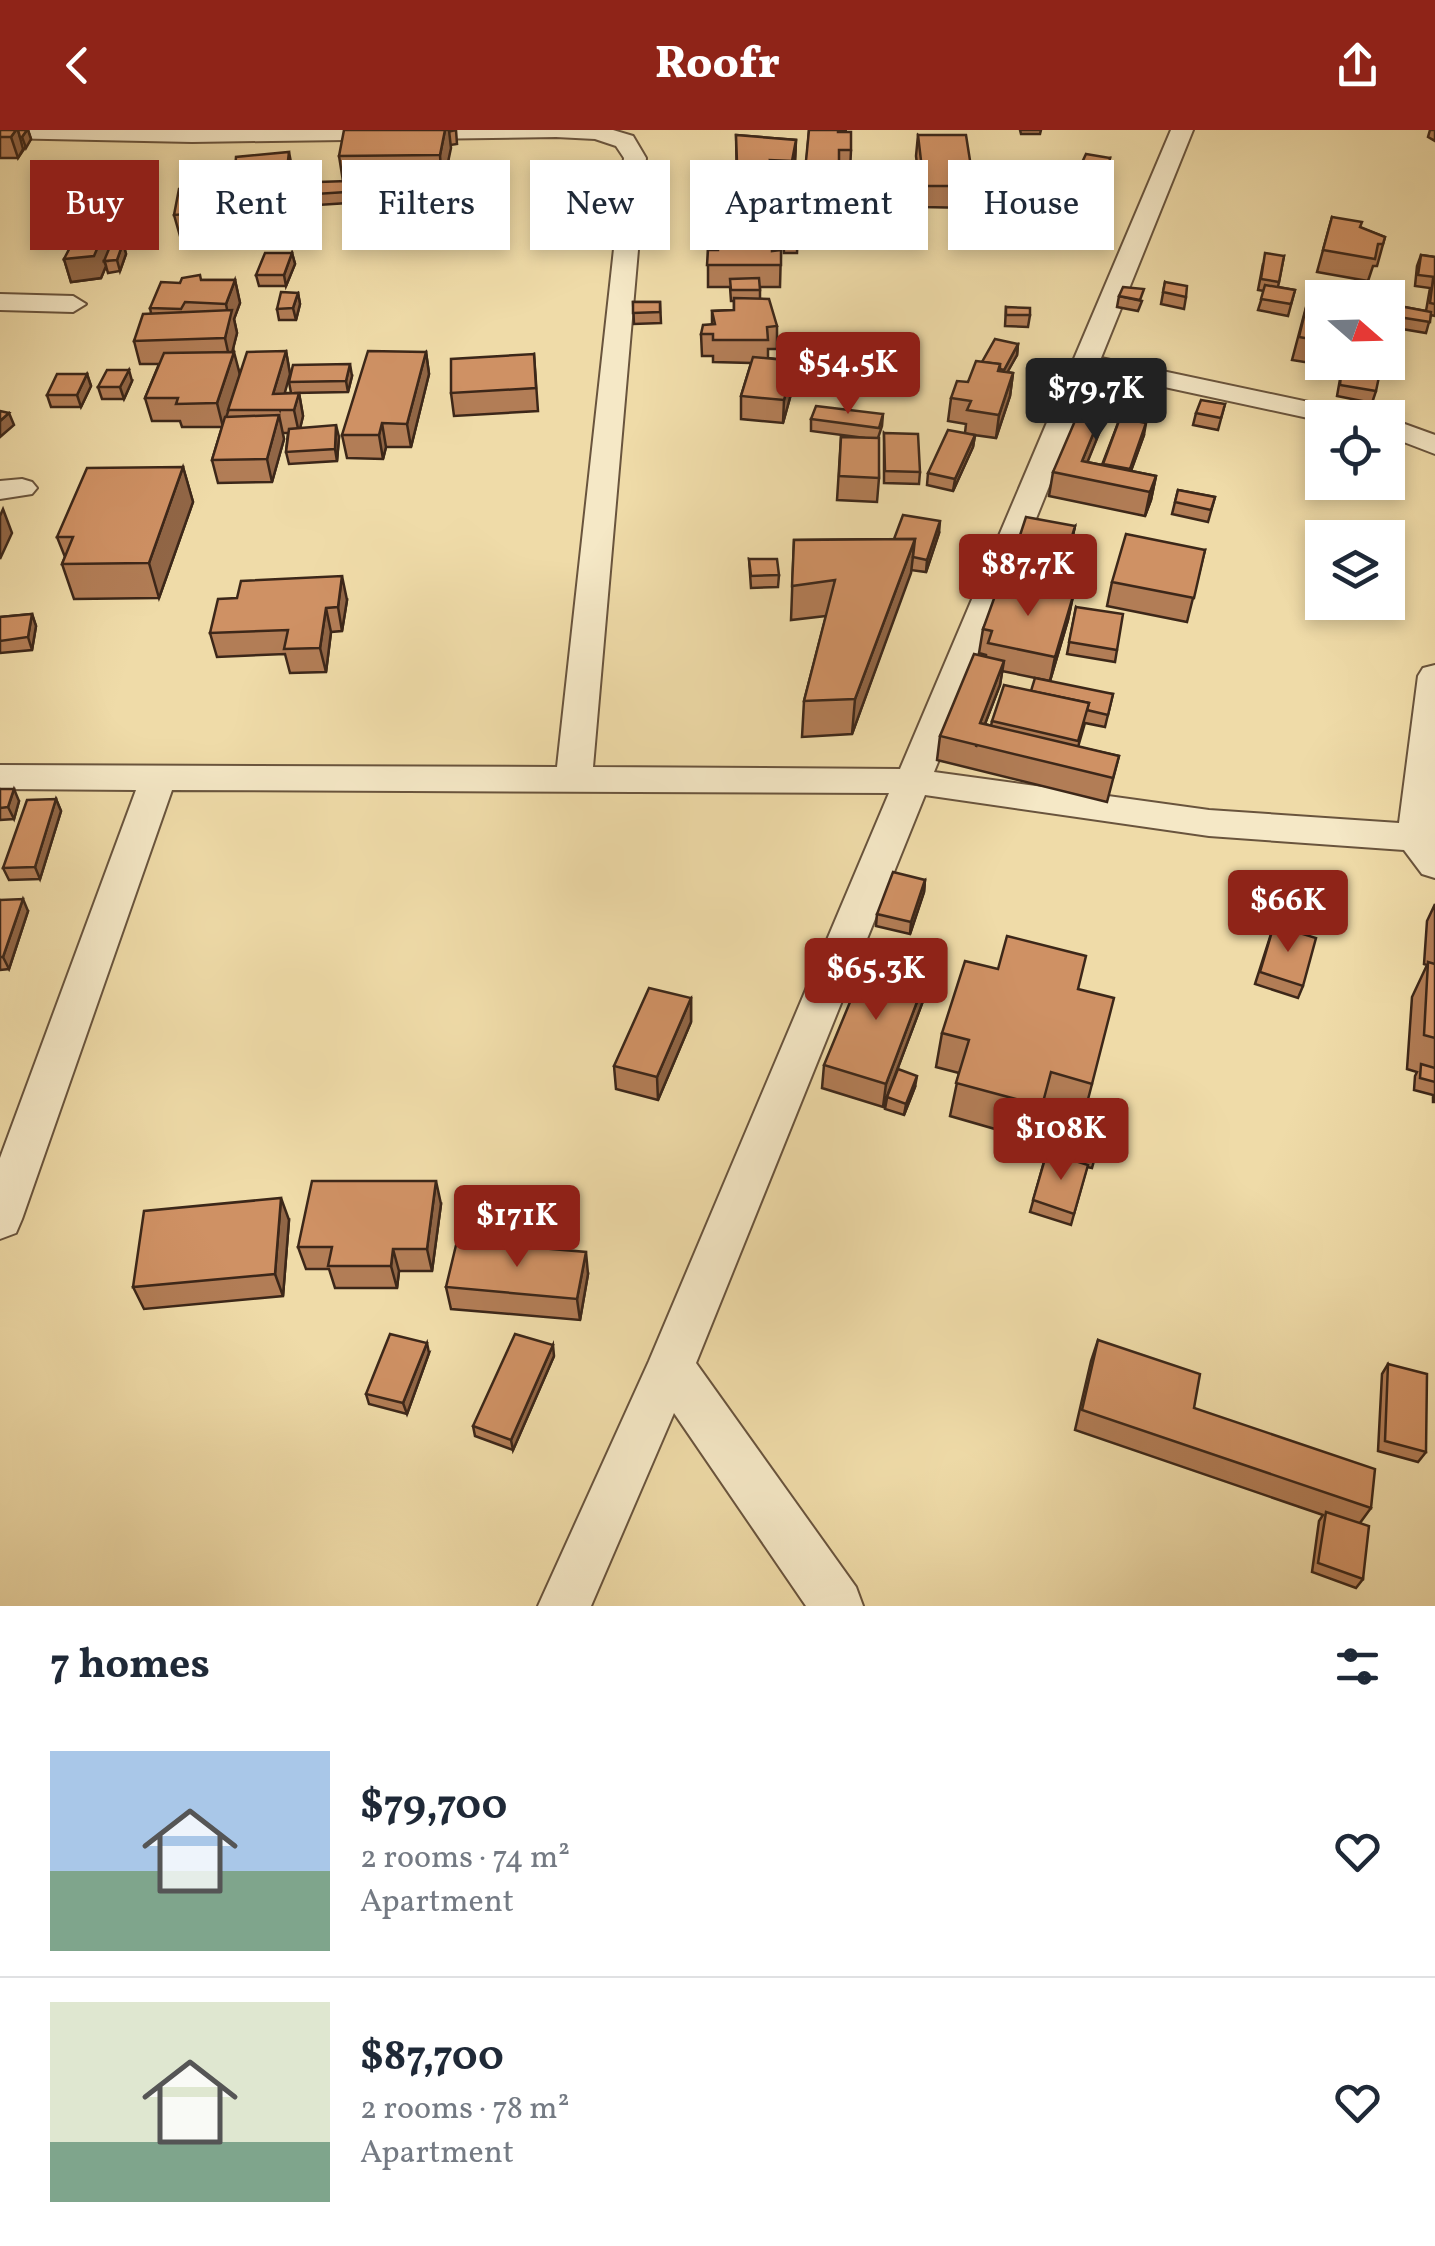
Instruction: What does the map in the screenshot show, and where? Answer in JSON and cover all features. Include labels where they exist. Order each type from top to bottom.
[{"type":"street","points":[[0,131],[192,135],[556,130],[597,132],[626,141],[635,158],[574,779]]},
{"type":"street","points":[[564,1606],[670,1367],[1182,130]]},
{"type":"street","points":[[0,302],[73,304]]},
{"type":"street","points":[[1084,362],[1305,409]]},
{"type":"street","points":[[1405,433],[1435,445]]},
{"type":"street","points":[[0,777],[912,781],[1425,850],[1435,676]]},
{"type":"street","points":[[0,1219],[158,778]]},
{"type":"street","points":[[670,1367],[837,1606]]},
{"type":"building","points":[[0,130],[16,130],[11,137],[0,137]]},
{"type":"building","points":[[344,130],[445,130],[440,155],[339,156]]},
{"type":"building","points":[[809,130],[851,132],[851,150],[839,150],[839,160],[806,160]]},
{"type":"building","points":[[736,135],[796,140],[792,160],[737,160]]},
{"type":"building","points":[[918,135],[966,135],[970,160],[948,160],[948,186],[928,186],[928,160],[921,160]]},
{"type":"building","points":[[289,152],[288,160],[236,160]]},
{"type":"building","points":[[1086,154],[1110,158],[1110,160],[1083,160]]},
{"type":"building","points":[[342,181],[342,192],[322,194],[322,182]]},
{"type":"building","points":[[179,189],[179,215],[174,215]]},
{"type":"building","points":[[1332,217],[1362,222],[1360,227],[1385,237],[1383,244],[1378,244],[1375,259],[1323,250]]},
{"type":"building","points":[[69,250],[97,250],[94,256],[64,259]]},
{"type":"building","points":[[109,250],[121,250],[117,260],[104,261]]},
{"type":"building","points":[[708,250],[781,250],[781,265],[707,265]]},
{"type":"building","points":[[265,253],[292,253],[284,275],[256,275]]},
{"type":"building","points":[[1265,253],[1284,256],[1279,282],[1261,279]]},
{"type":"building","points":[[1421,255],[1435,257],[1435,277],[1418,275]]},
{"type":"building","points":[[200,275],[201,280],[235,280],[226,304],[185,302],[181,309],[150,308],[161,282],[180,283],[182,278]]},
{"type":"building","points":[[759,278],[760,290],[731,290],[730,279]]},
{"type":"building","points":[[1435,280],[1435,304],[1430,303]]},
{"type":"building","points":[[1165,282],[1187,286],[1186,297],[1163,292]]},
{"type":"building","points":[[1265,285],[1295,290],[1291,304],[1261,299]]},
{"type":"building","points":[[1123,287],[1144,289],[1140,300],[1119,296]]},
{"type":"building","points":[[281,292],[298,293],[293,308],[277,309]]},
{"type":"building","points":[[734,298],[769,299],[777,326],[767,327],[768,340],[713,340],[713,334],[701,334],[703,325],[715,324],[712,311],[734,310]]},
{"type":"building","points":[[633,302],[660,302],[660,312],[633,313]]},
{"type":"building","points":[[1006,307],[1030,308],[1030,315],[1006,315]]},
{"type":"building","points":[[1405,307],[1431,312],[1430,322],[1405,318]]},
{"type":"building","points":[[232,310],[225,338],[134,341],[143,314]]},
{"type":"building","points":[[1305,312],[1305,338],[1299,337]]},
{"type":"building","points":[[995,339],[1018,344],[1004,370],[1000,364],[982,362]]},
{"type":"building","points":[[286,351],[273,394],[299,393],[294,410],[228,410],[247,352]]},
{"type":"building","points":[[368,351],[426,352],[407,424],[382,423],[379,435],[342,435]]},
{"type":"building","points":[[234,352],[217,403],[176,404],[178,398],[145,398],[164,353]]},
{"type":"building","points":[[534,354],[536,388],[451,393],[451,359]]},
{"type":"building","points":[[753,357],[795,361],[784,400],[741,396]]},
{"type":"building","points":[[976,361],[1000,364],[998,371],[1013,373],[999,415],[967,410],[971,401],[951,398],[957,381],[968,382]]},
{"type":"building","points":[[350,364],[346,381],[289,382],[293,365]]},
{"type":"building","points":[[107,370],[129,370],[120,387],[98,387]]},
{"type":"building","points":[[1096,372],[1117,376],[1082,461],[1156,476],[1150,492],[1053,472]]},
{"type":"building","points":[[57,374],[87,374],[77,395],[47,395]]},
{"type":"building","points":[[1340,380],[1378,380],[1376,391],[1340,385]]},
{"type":"building","points":[[1201,400],[1225,404],[1221,418],[1196,413]]},
{"type":"building","points":[[816,406],[883,414],[879,428],[811,419]]},
{"type":"building","points":[[279,415],[267,459],[212,460],[225,417]]},
{"type":"building","points":[[1120,418],[1146,423],[1130,469],[1103,464]]},
{"type":"building","points":[[336,425],[335,449],[286,452],[289,429]]},
{"type":"building","points":[[948,430],[975,435],[955,479],[928,473]]},
{"type":"building","points":[[884,433],[918,434],[920,472],[885,471]]},
{"type":"building","points":[[841,437],[879,438],[879,478],[839,476]]},
{"type":"building","points":[[183,467],[149,563],[62,564],[73,537],[57,537],[87,468]]},
{"type":"building","points":[[1178,490],[1215,497],[1211,510],[1175,502]]},
{"type":"building","points":[[903,515],[940,521],[927,560],[913,557],[915,539],[894,539]]},
{"type":"building","points":[[1026,517],[1075,526],[1057,587],[1006,578]]},
{"type":"building","points":[[1126,534],[1205,550],[1194,598],[1112,582]]},
{"type":"building","points":[[915,539],[855,699],[804,701],[835,580],[792,586],[794,540]]},
{"type":"building","points":[[749,559],[777,559],[779,575],[751,576]]},
{"type":"building","points":[[342,576],[338,607],[326,608],[320,648],[284,649],[288,630],[210,633],[218,599],[237,598],[241,581]]},
{"type":"building","points":[[1000,582],[1073,596],[1055,657],[988,643],[992,631],[983,629]]},
{"type":"building","points":[[1076,607],[1123,614],[1117,650],[1069,642]]},
{"type":"building","points":[[32,614],[28,637],[0,641],[0,617]]},
{"type":"building","points":[[974,654],[1004,661],[980,723],[1119,756],[1113,778],[940,736]]},
{"type":"building","points":[[1035,678],[1113,694],[1108,715],[1087,710],[1089,703],[1031,691]]},
{"type":"building","points":[[1004,685],[1089,703],[1078,741],[992,721]]},
{"type":"building","points":[[0,789],[14,789],[8,807],[0,808]]},
{"type":"building","points":[[56,799],[35,867],[3,868],[27,800]]},
{"type":"building","points":[[893,872],[925,880],[911,922],[877,914]]},
{"type":"building","points":[[23,899],[3,957],[0,957],[0,900]]},
{"type":"building","points":[[1274,925],[1316,938],[1303,986],[1260,972]]},
{"type":"building","points":[[1007,936],[1086,956],[1078,989],[1114,998],[1092,1084],[1051,1072],[1042,1106],[956,1083],[969,1040],[942,1033],[965,961],[998,969]]},
{"type":"building","points":[[867,961],[926,978],[886,1084],[824,1065]]},
{"type":"building","points":[[1428,962],[1435,964],[1435,1038],[1424,1035]]},
{"type":"building","points":[[649,988],[691,998],[657,1077],[614,1066]]},
{"type":"building","points":[[1421,1064],[1435,1068],[1435,1082],[1420,1078]]},
{"type":"building","points":[[898,1069],[917,1076],[906,1104],[887,1097]]},
{"type":"building","points":[[1068,1103],[1104,1111],[1095,1157],[1046,1145],[1050,1124],[1064,1127]]},
{"type":"building","points":[[1047,1152],[1088,1165],[1074,1214],[1033,1200]]},
{"type":"building","points":[[312,1181],[436,1181],[427,1249],[393,1249],[391,1266],[328,1266],[332,1247],[298,1247]]},
{"type":"building","points":[[281,1198],[275,1274],[133,1287],[144,1211]]},
{"type":"building","points":[[457,1241],[586,1252],[577,1299],[446,1287]]},
{"type":"building","points":[[390,1334],[427,1343],[403,1403],[366,1394]]},
{"type":"building","points":[[515,1334],[553,1345],[511,1440],[473,1426]]},
{"type":"building","points":[[1098,1340],[1200,1374],[1194,1408],[1375,1469],[1371,1508],[1082,1410]]},
{"type":"building","points":[[1388,1364],[1427,1374],[1426,1452],[1385,1441]]},
{"type":"building","points":[[1326,1512],[1369,1526],[1363,1579],[1318,1563]]}]
